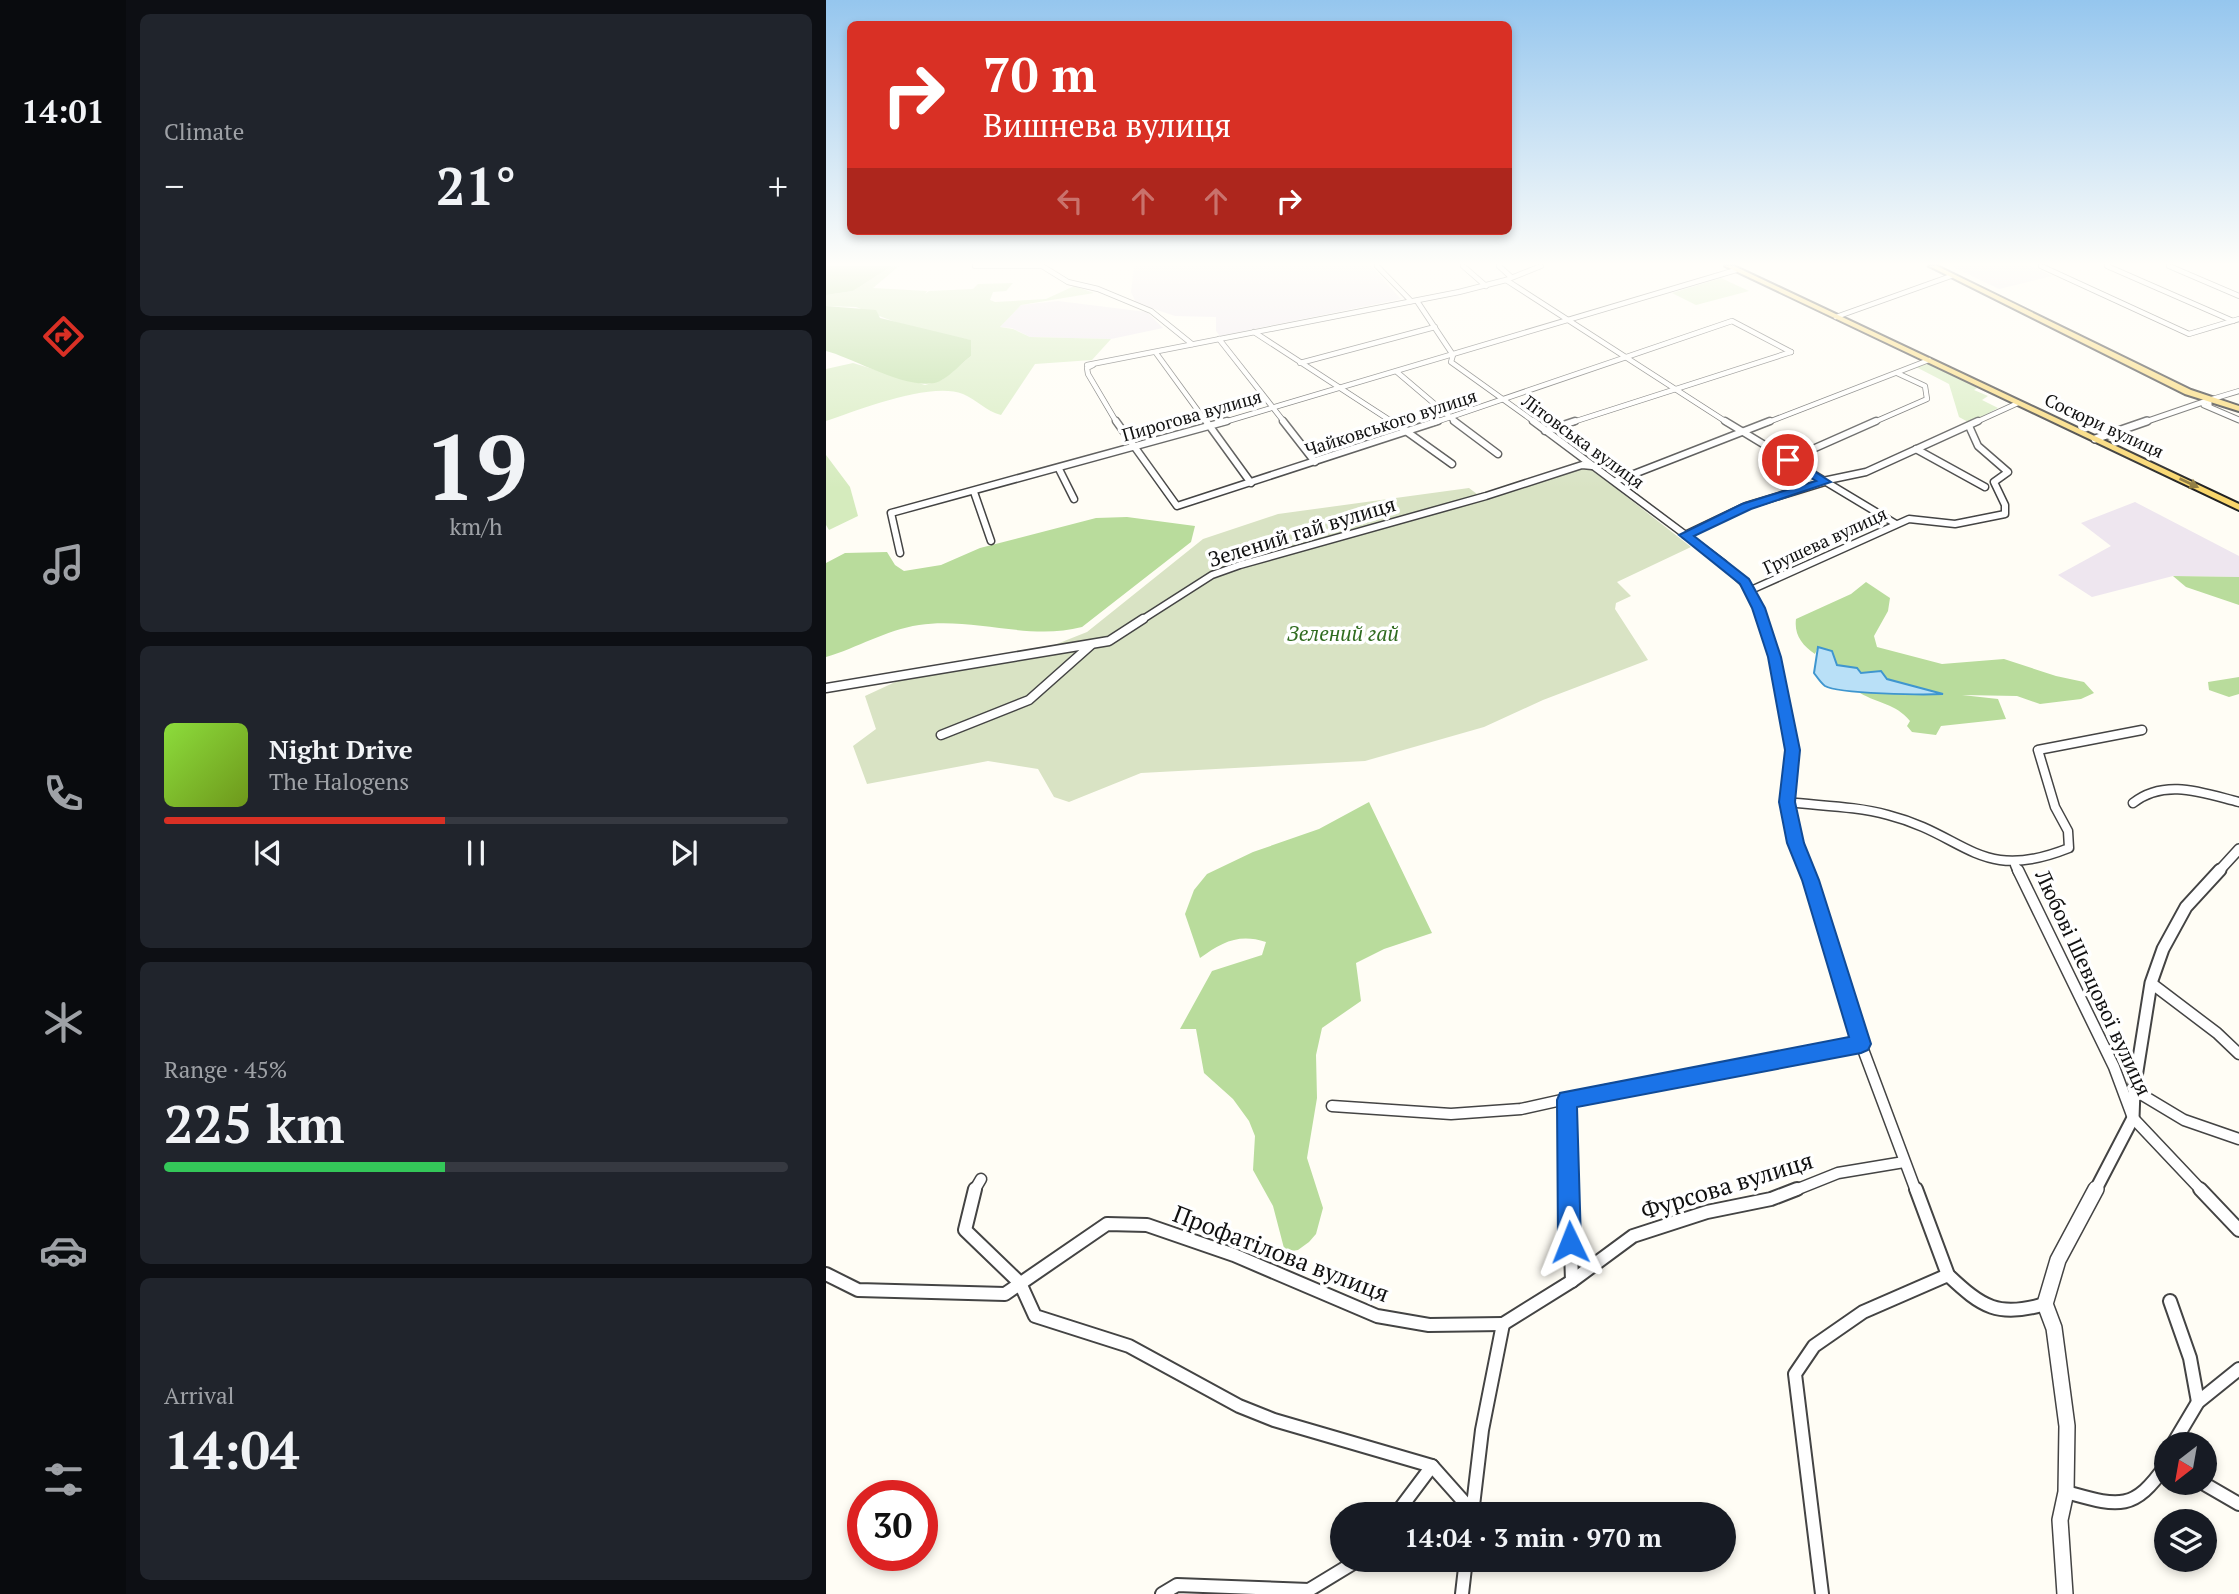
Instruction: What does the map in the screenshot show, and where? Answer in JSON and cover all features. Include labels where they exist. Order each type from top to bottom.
[{"type":"main road","name":"Сосюри вулиця","points":[[1887,340],[2239,507]]},
{"type":"main road","points":[[2082,340],[2209,403],[2224,401],[2239,409]]},
{"type":"street","points":[[1188,340],[1192,344]]},
{"type":"street","points":[[1085,365],[1216,340]]},
{"type":"street","points":[[1219,340],[1315,463]]},
{"type":"street","points":[[1266,340],[1408,432],[1452,464]]},
{"type":"street","points":[[1300,363],[1385,340]]},
{"type":"street","name":"Літовська вулиця","points":[[1443,340],[1452,355],[1451,362],[1616,481],[1723,563],[1751,590]]},
{"type":"street","name":"Пирогова вулиця","points":[[900,553],[891,513],[1208,427],[1501,340]]},
{"type":"street","points":[[1602,340],[1742,432],[1896,524]]},
{"type":"street","name":"Чайковського вулиця","points":[[1133,448],[1177,506],[1502,401],[1673,340]]},
{"type":"street","name":"Чайковського вулиця","points":[[1679,390],[1791,352],[1769,340]]},
{"type":"street","points":[[1156,352],[1251,483]]},
{"type":"street","points":[[1616,481],[1929,360]]},
{"type":"street","points":[[1093,365],[1087,369],[1088,374],[1133,448]]},
{"type":"street","points":[[1396,372],[1498,454]]},
{"type":"street","points":[[1788,460],[1927,399],[1925,386],[1897,373]]},
{"type":"street","points":[[1545,432],[1679,390]]},
{"type":"street","points":[[2095,439],[2239,391]]},
{"type":"street","points":[[1685,535],[1746,506],[1866,472],[2018,402]]},
{"type":"street","points":[[2209,403],[2239,420]]},
{"type":"street","name":"Грушева вулиця","points":[[1751,590],[1909,519],[1955,524],[2006,514],[2005,505],[1994,482],[2008,472],[1978,446],[1969,426]]},
{"type":"street","points":[[1916,449],[1985,487]]},
{"type":"street","name":"Зелений гай вулиця","points":[[826,688],[1109,641],[1212,575],[1486,496],[1582,465],[1592,466]]},
{"type":"street","points":[[1059,469],[1074,499]]},
{"type":"street","points":[[974,492],[991,541]]},
{"type":"street","points":[[1751,590],[1774,657],[1793,750],[1787,802],[1795,843],[1811,880],[1861,1044],[1948,1275],[1993,1311],[2019,1313],[2045,1304],[2054,1328],[2067,1426],[2066,1492],[2060,1520],[2065,1594]]},
{"type":"street","points":[[941,735],[1028,700],[1091,645]]},
{"type":"street","points":[[1787,802],[1889,815],[1930,830],[1974,855],[2015,866],[2048,859],[2069,848],[2068,831],[2055,807],[2038,750],[2142,730]]},
{"type":"street","points":[[2133,803],[2141,794],[2151,790],[2173,788],[2239,803]]},
{"type":"street","name":"Любові Шевцової вулиця","points":[[2045,1304],[2058,1259],[2133,1118],[2134,1090],[2151,983],[2168,938],[2186,907],[2239,849]]},
{"type":"street","name":"Любові Шевцової вулиця","points":[[2015,866],[2114,1067],[2133,1118]]},
{"type":"street","points":[[2151,983],[2217,1033],[2239,1054]]},
{"type":"street","points":[[1332,1106],[1451,1114],[1521,1109],[1861,1044]]},
{"type":"street","points":[[2134,1090],[2179,1120],[2203,1130],[2239,1139]]},
{"type":"street","points":[[1567,1100],[1572,1281]]},
{"type":"street","points":[[2133,1118],[2239,1230]]},
{"type":"street","name":"Фурсова вулиця","points":[[1503,1324],[1572,1281],[1633,1236],[1707,1212],[1771,1199],[1838,1173],[1904,1163]]},
{"type":"street","points":[[981,1179],[972,1195],[965,1230],[1020,1283],[1035,1316],[1129,1346],[1239,1406],[1274,1420],[1432,1466],[1464,1502]]},
{"type":"street","name":"Профатілова вулиця","points":[[826,1274],[858,1290],[1005,1294],[1107,1224],[1147,1225],[1234,1255],[1377,1315],[1429,1325],[1503,1324]]},
{"type":"street","points":[[1822,1594],[1795,1374],[1814,1346],[1863,1312],[1948,1275]]},
{"type":"street","points":[[2170,1301],[2190,1358],[2198,1402]]},
{"type":"street","points":[[1473,1502],[1479,1443],[1503,1324]]},
{"type":"street","points":[[2180,1432],[2198,1402],[2239,1369]]},
{"type":"street","points":[[1405,1502],[1432,1466]]},
{"type":"street","points":[[2066,1492],[2102,1502],[2133,1504],[2149,1492],[2154,1484]]},
{"type":"street","points":[[2217,1492],[2239,1504]]},
{"type":"street","points":[[1162,1594],[1177,1585],[1310,1590],[1339,1572]]},
{"type":"street","points":[[1462,1594],[1465,1572]]},
{"type":"shaded area","points":[[2135,502],[2239,556],[2239,577],[2173,576],[2092,597],[2058,575],[2111,546],[2081,523]]},
{"type":"green space","points":[[826,340],[971,340],[971,356],[946,378],[931,384],[884,374],[826,351]]},
{"type":"green space","points":[[970,340],[1110,340],[1092,360],[1035,364],[1001,415],[963,394],[933,391],[894,398],[826,421],[826,369],[853,363],[925,385],[942,380],[971,356]]},
{"type":"green space","points":[[1928,363],[1977,388],[1974,390],[1988,396],[1982,400],[1998,408],[1970,423],[1959,417],[1949,384],[1916,367]]},
{"type":"green space","points":[[826,455],[850,487],[858,516],[829,530],[826,525]]},
{"type":"green space","name":"Зелений гай","points":[[1590,468],[1691,547],[1617,582],[1631,596],[1616,603],[1615,609],[1648,660],[1543,700],[1484,727],[1365,761],[1141,773],[1069,802],[1054,797],[1038,769],[988,761],[867,784],[853,746],[876,729],[865,696],[906,677],[1019,659],[1087,632],[1203,539],[1278,514],[1469,488],[1477,494],[1485,492],[1491,497],[1576,469]]},
{"type":"green space","points":[[1127,517],[1195,526],[1191,542],[1082,627],[1042,631],[960,624],[919,625],[895,631],[826,657],[826,563],[845,553],[887,552],[895,565],[904,571],[941,565],[980,548],[1096,518]]},
{"type":"green space","points":[[2173,576],[2239,577],[2239,605],[2186,587]]},
{"type":"green space","points":[[1866,582],[1890,598],[1888,611],[1874,636],[1877,647],[1942,664],[2004,659],[2084,682],[2094,693],[2081,699],[2040,704],[2017,696],[1962,695],[1998,699],[2006,719],[1941,726],[1936,735],[1912,732],[1907,726],[1910,721],[1899,711],[1860,693],[1940,693],[1886,679],[1881,671],[1861,673],[1857,668],[1837,665],[1818,647],[1815,654],[1810,651],[1798,635],[1796,619],[1851,594]]},
{"type":"green space","points":[[2239,677],[2239,694],[2229,697],[2209,690],[2208,682]]},
{"type":"green space","points":[[1369,802],[1432,933],[1384,949],[1356,963],[1361,1001],[1322,1028],[1316,1055],[1317,1098],[1307,1158],[1323,1208],[1316,1234],[1298,1250],[1285,1252],[1273,1206],[1253,1170],[1255,1136],[1249,1121],[1233,1099],[1204,1073],[1196,1029],[1180,1029],[1212,971],[1262,955],[1266,942],[1239,939],[1216,947],[1200,958],[1185,914],[1194,890],[1207,874],[1253,852],[1319,829]]},
{"type":"water","points":[[1818,647],[1832,651],[1837,665],[1857,668],[1861,673],[1881,671],[1887,679],[1943,694],[1863,692],[1825,686],[1814,673]]},
{"type":"route","points":[[1570,1242],[1567,1100],[1601,1091],[1861,1044],[1811,880],[1795,843],[1787,802],[1793,750],[1774,657],[1758,608],[1745,582],[1685,535],[1746,506],[1825,482],[1788,460]]}]
